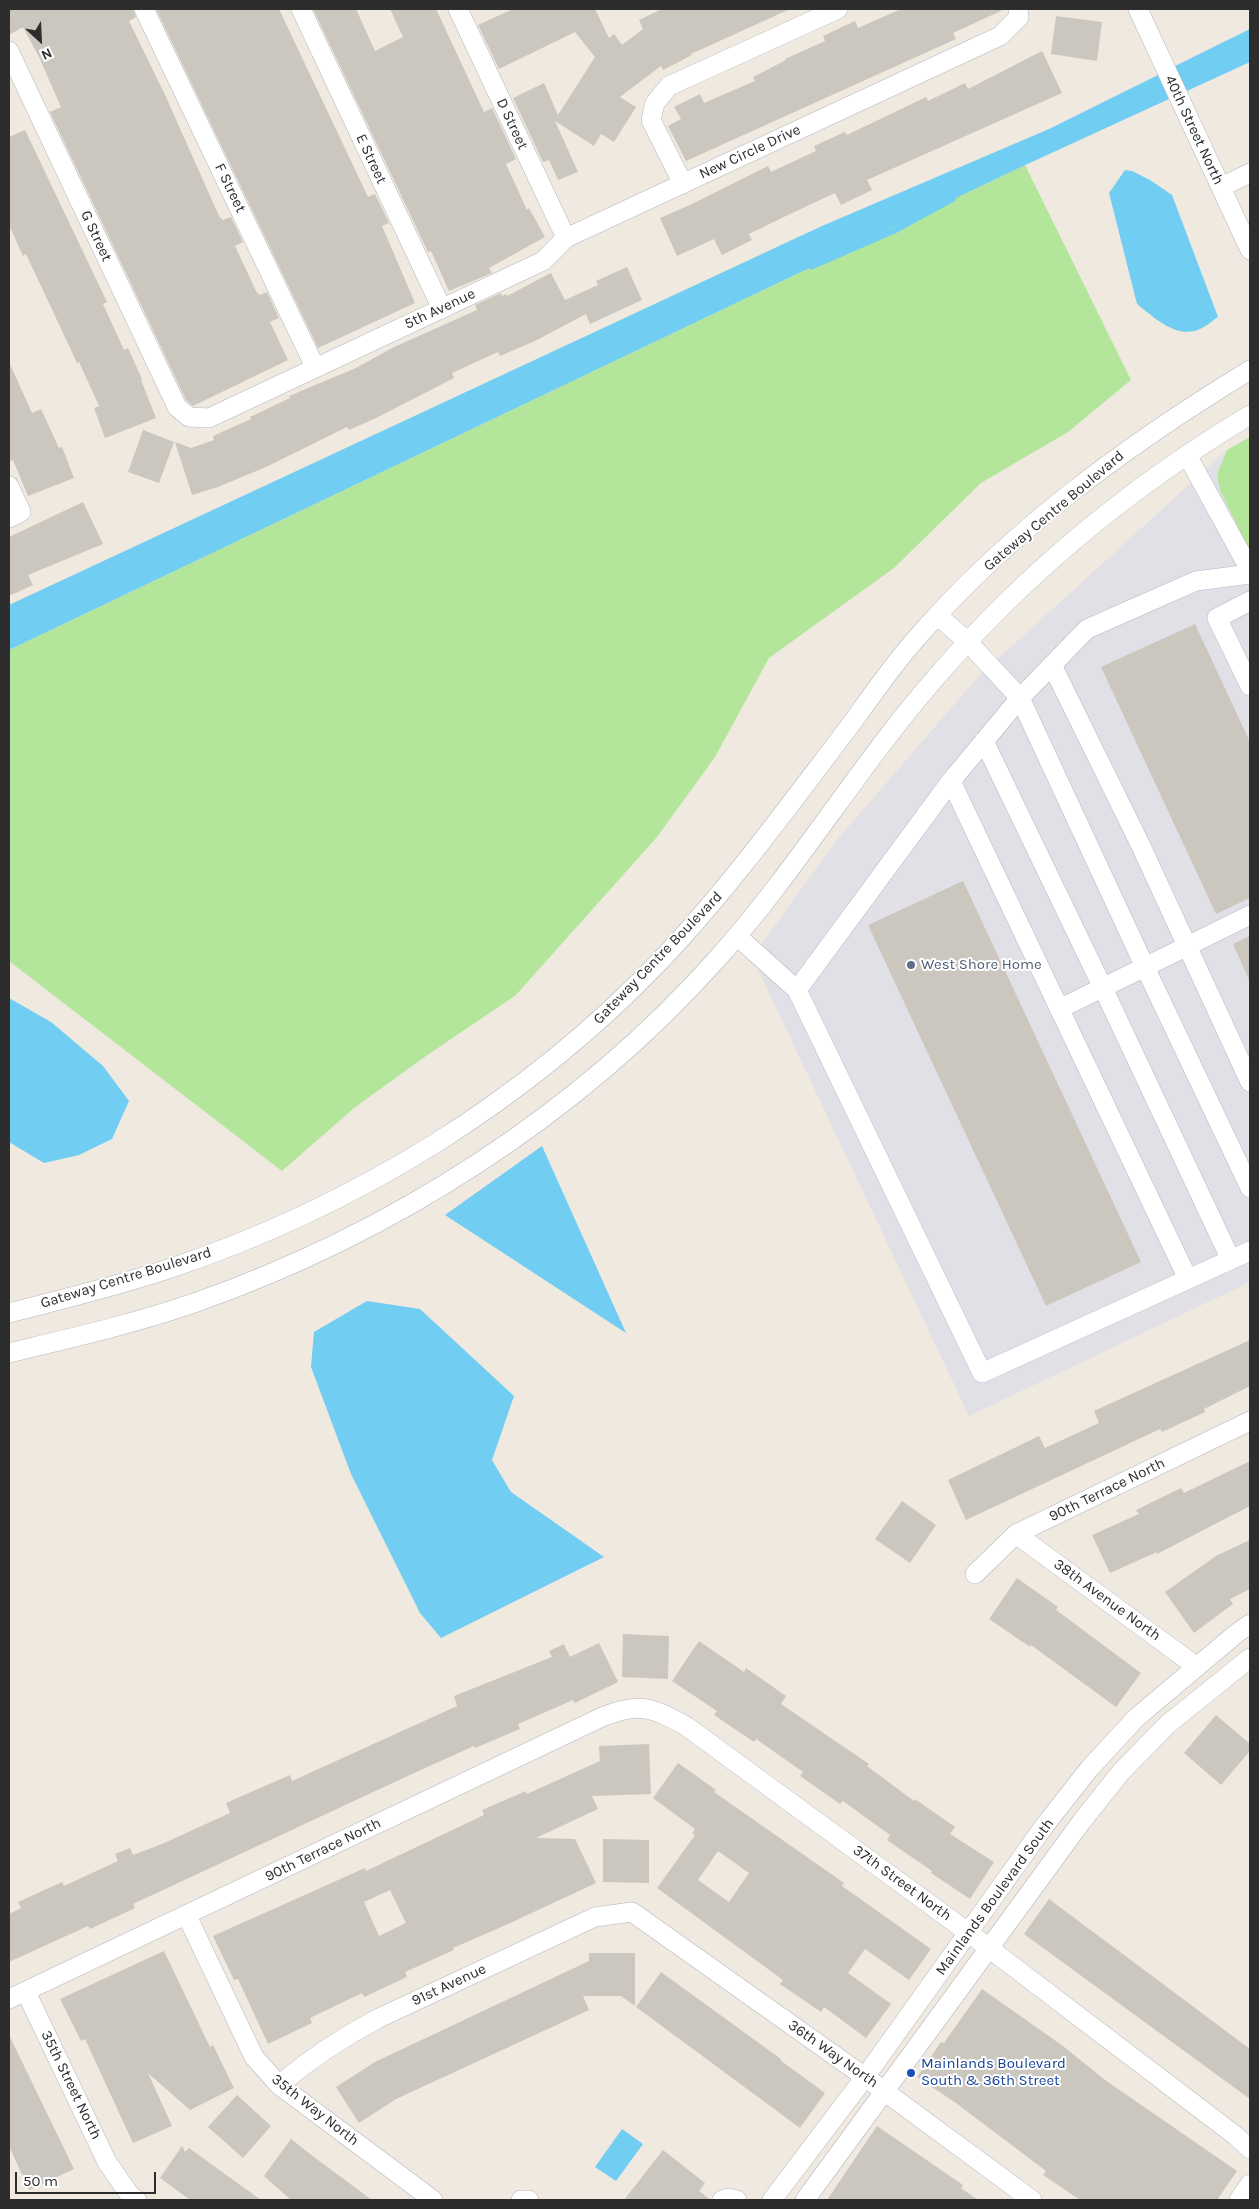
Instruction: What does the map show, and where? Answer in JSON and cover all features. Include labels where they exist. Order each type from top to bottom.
[{"type":"street","name":"F Street","points":[[144,9],[315,366]]},
{"type":"street","name":"E Street","points":[[301,9],[442,309]]},
{"type":"street","name":"New Circle Drive","points":[[838,9],[669,86],[654,104],[651,120],[683,184],[1000,36],[1019,17],[1018,9]]},
{"type":"street","name":"40th Street North","points":[[1138,9],[1250,250]]},
{"type":"street","name":"D Street","points":[[461,10],[566,238]]},
{"type":"street","name":"G Street","points":[[9,51],[177,407],[189,417]]},
{"type":"street","points":[[1221,187],[1250,173]]},
{"type":"street","name":"5th Avenue","points":[[189,417],[209,418],[315,366],[442,309],[543,261],[566,238],[683,184]]},
{"type":"street","name":"Gateway Centre Boulevard","points":[[9,1312],[170,1268],[267,1232],[327,1204],[400,1165],[464,1125],[533,1077],[596,1023],[652,969],[724,890],[914,640],[988,564],[1050,509],[1123,452],[1250,370]]},
{"type":"street","points":[[9,1353],[126,1324],[196,1302],[283,1267],[367,1228],[448,1182],[521,1134],[592,1079],[663,1016],[718,959],[775,889],[894,730],[937,676],[1040,570],[1097,521],[1163,471],[1250,415]]},
{"type":"street","points":[[1187,455],[1250,570]]},
{"type":"street","points":[[9,486],[15,515]]},
{"type":"street","points":[[797,990],[951,781],[1020,698],[1087,629],[1196,581],[1250,574]]},
{"type":"street","points":[[1250,601],[1217,618],[1250,686]]},
{"type":"street","points":[[938,616],[968,642],[1020,698],[1250,1188]]},
{"type":"street","points":[[1052,666],[1140,844],[1250,1082]]},
{"type":"street","points":[[984,742],[1103,988],[1231,1260]]},
{"type":"street","points":[[951,781],[1188,1279]]},
{"type":"street","points":[[1059,1009],[1250,915]]},
{"type":"street","points":[[737,936],[797,990],[982,1373],[1250,1251]]},
{"type":"street","name":"90th Terrace North","points":[[975,1574],[1016,1534],[1250,1421]]},
{"type":"street","name":"38th Avenue North","points":[[1016,1534],[1197,1667]]},
{"type":"street","points":[[1244,1629],[1250,1651]]},
{"type":"street","name":"Mainlands Boulevard South","points":[[772,2200],[865,2077],[1045,1825],[1089,1769],[1136,1718],[1244,1629]]},
{"type":"street","name":"Mainlands Boulevard South","points":[[805,2200],[1082,1821],[1121,1772],[1168,1724],[1250,1658]]},
{"type":"street","name":"90th Terrace North","points":[[17,1995],[187,1916],[602,1717],[619,1710],[639,1707]]},
{"type":"street","name":"37th Street North","points":[[639,1707],[660,1712],[686,1726],[990,1948],[1236,2136],[1250,2149]]},
{"type":"street","name":"36th Way North","points":[[632,1912],[885,2091],[1032,2200]]},
{"type":"street","name":"91st Avenue","points":[[279,2086],[311,2058],[348,2034],[379,2018],[595,1917],[632,1912]]},
{"type":"street","name":"35th Way North","points":[[187,1916],[254,2056],[279,2086],[434,2200]]},
{"type":"street","name":"35th Street North","points":[[17,1995],[107,2162],[129,2194],[137,2200]]},
{"type":"street","points":[[1238,2200],[1250,2184]]},
{"type":"street","points":[[722,2200],[728,2198],[737,2200]]},
{"type":"street","points":[[521,2200],[529,2200]]},
{"type":"shaded area","points":[[1227,450],[1217,474],[1220,490],[1250,552],[1250,1282],[969,1416],[752,957],[836,841],[978,677]]},
{"type":"green space","points":[[1025,165],[1131,380],[1068,432],[981,483],[894,568],[769,658],[715,757],[657,837],[516,995],[354,1108],[282,1171],[9,961],[9,650]]},
{"type":"green space","points":[[1250,437],[1250,552],[1220,490],[1217,474],[1227,450]]},
{"type":"water","points":[[1250,29],[1250,62],[1187,91],[1175,66]]},
{"type":"water","points":[[1158,75],[1169,99],[1021,167],[9,650],[9,605],[822,226],[1049,129]]},
{"type":"water","points":[[1125,170],[1132,171],[1150,180],[1172,195],[1218,317],[1202,328],[1184,332],[1176,330],[1159,321],[1137,304],[1109,193]]},
{"type":"water","points":[[9,998],[51,1022],[103,1066],[129,1101],[112,1139],[79,1155],[44,1163],[9,1142]]},
{"type":"water","points":[[542,1146],[626,1333],[445,1215]]},
{"type":"water","points":[[367,1301],[420,1309],[514,1396],[492,1460],[511,1492],[604,1557],[441,1638],[420,1613],[351,1474],[311,1367],[314,1332]]},
{"type":"water","points":[[622,2129],[643,2144],[616,2181],[595,2167]]},
{"type":"building","points":[[9,9],[133,9],[136,17],[129,21],[166,97],[219,216],[223,220],[231,217],[243,242],[235,246],[257,293],[260,295],[267,292],[279,318],[270,322],[288,360],[193,406],[186,400],[50,112],[61,107],[39,57],[23,27],[9,35]]},
{"type":"building","points":[[156,9],[279,9],[368,197],[375,194],[389,223],[382,226],[415,303],[318,348]]},
{"type":"building","points":[[313,9],[356,9],[375,51],[403,37],[390,9],[436,9],[484,112],[492,108],[516,159],[506,164],[527,210],[529,208],[545,237],[489,268],[492,273],[449,291],[431,251],[428,252]]},
{"type":"building","points":[[513,9],[595,9],[609,38],[614,34],[622,45],[643,29],[639,20],[662,9],[790,9],[691,54],[663,70],[661,66],[620,97],[636,107],[614,142],[601,134],[594,146],[555,121],[578,172],[558,180],[549,160],[543,162],[513,98],[544,83],[558,115],[595,57],[575,32],[499,69],[478,25]]},
{"type":"building","points":[[901,9],[1005,9],[953,33],[956,39],[686,161],[668,126],[681,119],[674,107],[700,94],[704,103],[755,81],[753,77],[785,59],[825,41],[823,36],[855,21],[858,28]]},
{"type":"building","points":[[1056,16],[1102,22],[1097,61],[1051,54]]},
{"type":"building","points":[[1042,51],[1062,93],[867,180],[872,190],[841,205],[835,193],[749,234],[752,240],[722,255],[714,239],[677,256],[660,218],[768,166],[771,172],[816,151],[814,146],[845,132],[847,135],[926,97],[928,101],[965,83],[968,89]]},
{"type":"building","points":[[25,130],[107,302],[103,304],[124,350],[128,348],[156,418],[105,438],[94,408],[99,406],[26,254],[23,256],[9,225],[9,137]]},
{"type":"building","points":[[627,267],[642,300],[590,324],[586,314],[537,340],[500,356],[498,352],[452,373],[454,378],[376,418],[349,430],[347,427],[266,467],[218,487],[192,495],[175,442],[191,448],[214,440],[213,436],[251,419],[250,417],[290,398],[289,396],[356,368],[392,348],[477,310],[475,305],[501,293],[502,296],[506,294],[507,296],[551,273],[565,300],[598,285],[596,281]]},
{"type":"building","points":[[9,362],[32,413],[41,409],[59,448],[62,447],[74,478],[28,496],[13,460],[9,462]]},
{"type":"building","points":[[143,430],[174,442],[159,483],[128,472]]},
{"type":"building","points":[[83,502],[103,544],[28,575],[33,585],[9,596],[9,537]]},
{"type":"building","points":[[1195,624],[1250,742],[1250,898],[1216,914],[1101,667]]},
{"type":"building","points":[[963,881],[1141,1262],[1046,1306],[868,925]]},
{"type":"building","points":[[1250,936],[1250,982],[1233,944]]},
{"type":"building","points":[[1250,1340],[1250,1386],[1204,1409],[1205,1412],[1162,1432],[1160,1429],[966,1520],[948,1480],[1039,1436],[1045,1448],[1099,1423],[1094,1411]]},
{"type":"building","points":[[1250,1461],[1250,1506],[1157,1554],[1157,1552],[1110,1573],[1092,1535],[1139,1514],[1136,1510],[1181,1488],[1184,1493]]},
{"type":"building","points":[[902,1501],[936,1525],[910,1563],[875,1539]]},
{"type":"building","points":[[1250,1540],[1250,1589],[1230,1599],[1233,1604],[1194,1633],[1165,1592],[1216,1556]]},
{"type":"building","points":[[1017,1578],[1058,1607],[1056,1610],[1141,1673],[1116,1707],[1031,1645],[1030,1647],[989,1619]]},
{"type":"building","points":[[623,1634],[669,1636],[668,1679],[622,1677]]},
{"type":"building","points":[[699,1641],[744,1672],[746,1668],[786,1696],[781,1704],[869,1764],[867,1766],[914,1801],[915,1799],[955,1827],[950,1834],[994,1862],[970,1899],[887,1840],[890,1835],[843,1801],[840,1804],[800,1776],[803,1772],[756,1739],[754,1742],[714,1715],[717,1711],[672,1681]]},
{"type":"building","points":[[599,1643],[618,1682],[575,1703],[573,1700],[518,1724],[520,1729],[475,1748],[474,1746],[414,1773],[133,1904],[135,1908],[90,1929],[88,1926],[9,1962],[9,1914],[21,1908],[18,1902],[62,1882],[64,1886],[118,1861],[115,1854],[130,1848],[133,1855],[162,1844],[230,1813],[226,1803],[290,1775],[292,1781],[457,1706],[454,1696],[552,1657],[549,1651],[564,1644],[570,1657]]},
{"type":"building","points":[[1216,1715],[1250,1744],[1250,1751],[1221,1785],[1184,1753]]},
{"type":"building","points":[[649,1744],[651,1794],[592,1796],[598,1809],[536,1838],[575,1839],[596,1883],[453,1948],[454,1950],[405,1972],[407,1977],[364,1997],[362,1993],[310,2018],[312,2023],[268,2044],[238,1979],[234,1980],[213,1936],[365,1868],[366,1871],[484,1815],[482,1810],[526,1791],[527,1794],[600,1761],[599,1746]],"holes":[[[390,1890],[406,1923],[379,1936],[364,1902]]]},
{"type":"building","points":[[678,1763],[716,1790],[714,1792],[844,1883],[842,1886],[931,1949],[909,1980],[865,1949],[848,1973],[891,2004],[866,2038],[824,2007],[821,2012],[780,1984],[783,1980],[657,1888],[695,1835],[692,1833],[695,1829],[653,1798]],"holes":[[[718,1851],[749,1873],[729,1902],[698,1880]]]},
{"type":"building","points":[[603,1839],[649,1840],[649,1883],[603,1882]]},
{"type":"building","points":[[1049,1899],[1250,2049],[1250,2099],[1024,1934]]},
{"type":"building","points":[[164,1951],[210,2047],[213,2045],[234,2088],[190,2110],[148,2073],[172,2126],[133,2143],[85,2039],[81,2041],[60,1999]]},
{"type":"building","points":[[589,1953],[635,1953],[635,2006],[621,1996],[583,1996],[589,2010],[396,2099],[359,2123],[336,2087],[375,2062],[589,1961]]},
{"type":"building","points":[[661,1972],[825,2093],[800,2128],[636,2007]]},
{"type":"building","points":[[982,1989],[1063,2046],[1105,2080],[1237,2171],[1217,2200],[1080,2200],[1043,2175],[1046,2171],[956,2103],[917,2077],[941,2042],[944,2043]]},
{"type":"building","points":[[9,2035],[74,2169],[29,2190],[9,2146]]},
{"type":"building","points":[[237,2095],[271,2126],[243,2158],[208,2127]]},
{"type":"building","points":[[877,2126],[963,2185],[961,2188],[978,2200],[827,2200]]},
{"type":"building","points":[[291,2139],[372,2200],[291,2200],[264,2176]]},
{"type":"building","points":[[182,2146],[185,2152],[189,2148],[261,2200],[190,2200],[160,2178]]},
{"type":"building","points":[[663,2150],[705,2183],[699,2191],[711,2200],[624,2200]]},
{"type":"waterway","points":[[811,267],[894,231],[953,199]]},
{"type":"place","name":"West Shore Home","points":[[911,965]]},
{"type":"place","name":"Mainlands Boulevard South & 36th Street","points":[[911,2073]]}]
